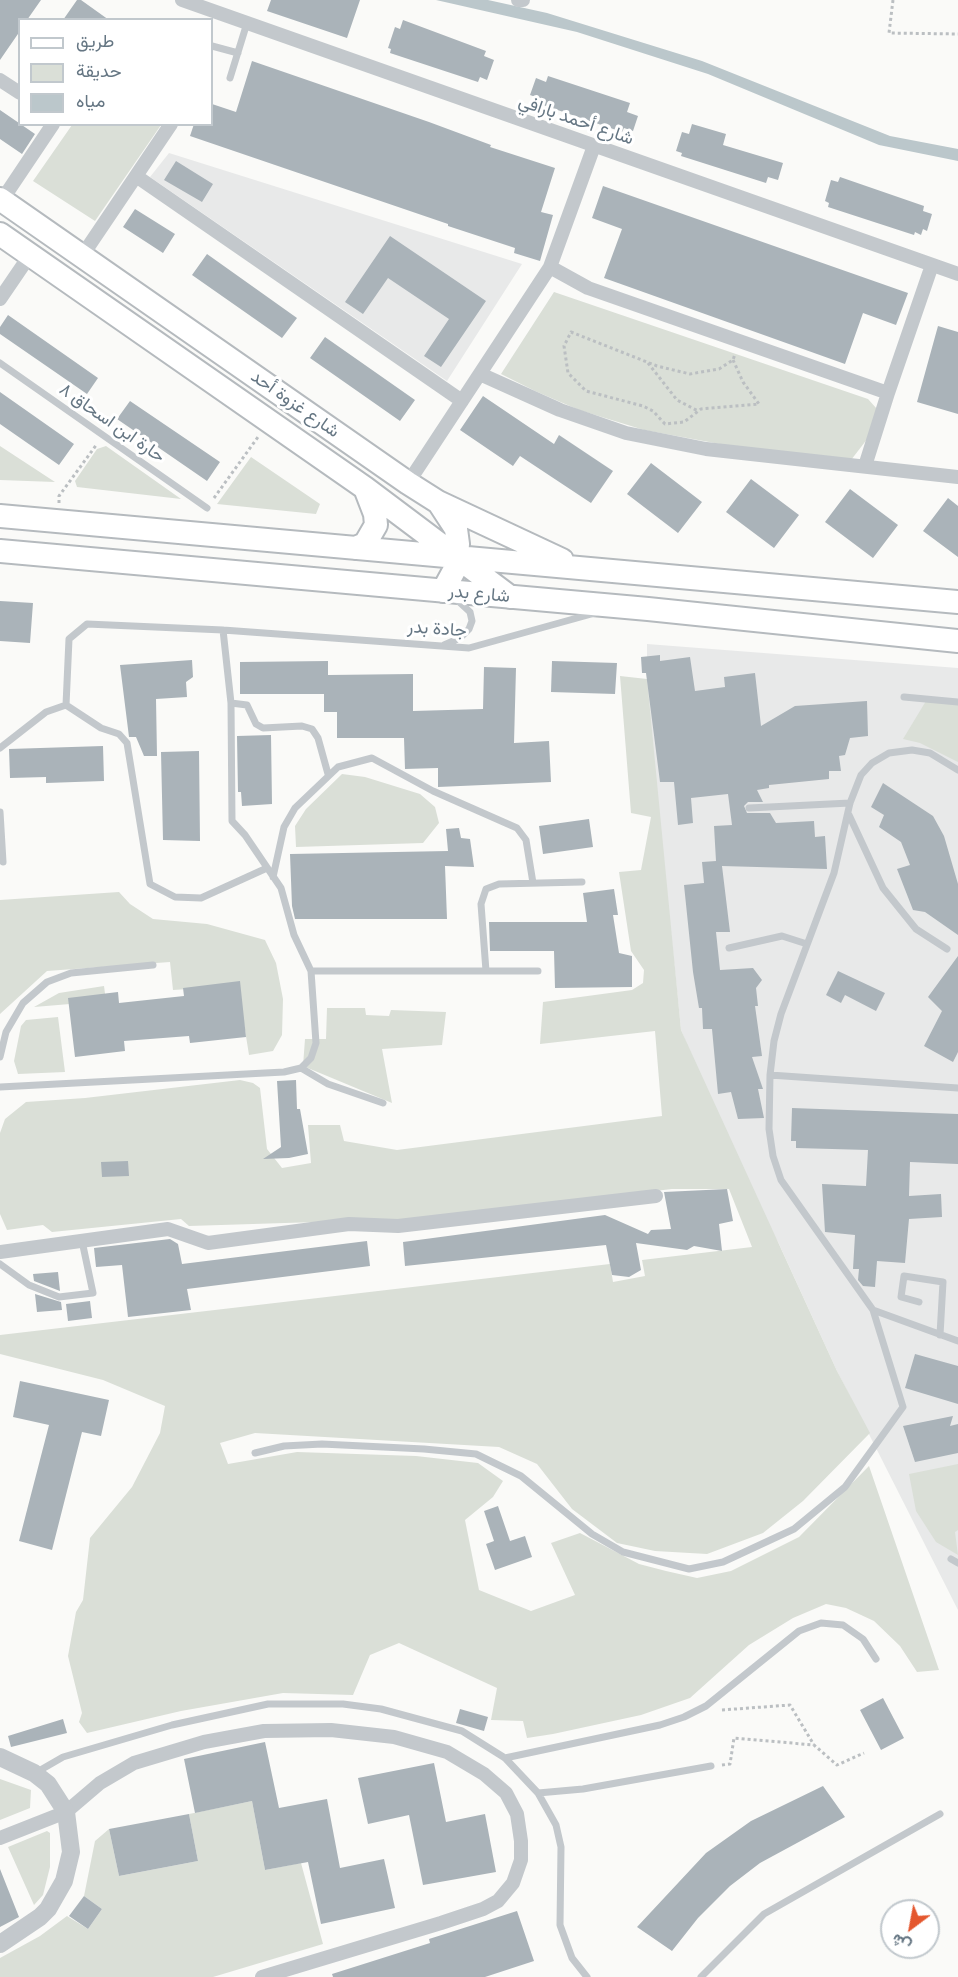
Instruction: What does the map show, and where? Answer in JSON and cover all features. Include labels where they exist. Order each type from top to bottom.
[{"type":"main road","name":"شارع غزوة أحد","points":[[1,200],[438,502],[562,560],[610,571]]},
{"type":"main road","name":"شارع غزوة أحد","points":[[0,234],[365,488],[510,597]]},
{"type":"main road","points":[[354,548],[365,544],[376,525],[375,514],[365,488]]},
{"type":"main road","points":[[438,502],[456,529],[458,557],[453,575],[443,591]]},
{"type":"main road","name":"شارع بدر","points":[[0,516],[958,602]]},
{"type":"main road","name":"شارع بدر","points":[[0,551],[510,597],[958,641]]},
{"type":"street","name":"شارع أحمد بارافي","points":[[182,0],[958,274]]},
{"type":"street","points":[[518,0],[523,0]]},
{"type":"street","points":[[0,80],[18,92]]},
{"type":"street","points":[[1,200],[52,126]]},
{"type":"street","points":[[82,256],[170,126]]},
{"type":"street","points":[[408,483],[550,267],[594,146]]},
{"type":"street","points":[[136,176],[462,400]]},
{"type":"street","points":[[0,299],[30,255]]},
{"type":"street","points":[[865,466],[932,265]]},
{"type":"street","points":[[550,267],[588,288],[888,393]]},
{"type":"street","points":[[480,374],[560,410],[626,433],[706,449],[958,477]]},
{"type":"street","points":[[0,1252],[168,1229],[208,1243],[349,1224],[398,1226],[656,1196]]},
{"type":"street","points":[[0,1838],[66,1812],[100,1783],[134,1763],[204,1742],[264,1731],[331,1730],[394,1737],[447,1752],[484,1774],[506,1793],[517,1814],[521,1860],[513,1882],[498,1901],[483,1909],[441,1923],[262,1977]]},
{"type":"street","points":[[0,1757],[34,1773],[48,1784],[66,1812],[71,1852],[67,1872],[58,1893],[40,1917],[0,1944]]},
{"type":"lane","points":[[230,78],[247,23]]},
{"type":"lane","points":[[213,46],[238,53]]},
{"type":"lane","name":"حارة ابن اسحاق ٨","points":[[0,363],[207,508]]},
{"type":"lane","points":[[441,646],[460,638],[469,629],[472,621],[470,612],[462,603],[443,591]]},
{"type":"lane","name":"جادة بدر","points":[[66,705],[69,639],[87,624],[224,630],[469,648],[616,607]]},
{"type":"lane","points":[[0,1087],[284,1072],[301,1068],[312,1058],[316,1043],[311,971],[294,934],[281,888],[232,821],[231,703],[224,630]]},
{"type":"lane","points":[[904,697],[958,702]]},
{"type":"lane","points":[[231,703],[247,705],[256,724],[263,728],[302,726],[312,729],[318,738],[328,774]]},
{"type":"lane","points":[[0,748],[46,712],[66,705],[101,728],[119,734],[127,743],[150,884],[175,897],[201,897],[267,868]]},
{"type":"lane","points":[[255,1453],[284,1446],[322,1444],[476,1454],[521,1476],[592,1534],[623,1552],[689,1569],[723,1562],[794,1529],[845,1487],[903,1407],[873,1310],[781,1180],[770,1129],[770,1075],[774,1041],[781,1014],[834,873],[850,802],[861,775],[872,763],[889,753],[912,750],[930,753],[958,770]]},
{"type":"lane","points":[[273,877],[284,827],[295,808],[328,774],[349,762],[372,758],[433,791],[513,825],[521,831],[526,840],[533,883]]},
{"type":"lane","points":[[749,808],[850,802]]},
{"type":"lane","points":[[849,812],[883,888],[916,929],[947,949]]},
{"type":"lane","points":[[0,813],[3,862]]},
{"type":"lane","points":[[486,971],[481,904],[483,894],[494,885],[582,882]]},
{"type":"lane","points":[[729,948],[782,936],[807,944]]},
{"type":"lane","points":[[0,1057],[6,1032],[23,1003],[47,982],[71,973],[153,965]]},
{"type":"lane","points":[[311,971],[538,970]]},
{"type":"lane","points":[[301,1068],[328,1084],[383,1103]]},
{"type":"lane","points":[[770,1075],[958,1088]]},
{"type":"lane","points":[[0,1264],[29,1285],[60,1297],[93,1293],[82,1241]]},
{"type":"lane","points":[[919,1302],[900,1297],[904,1276],[943,1282],[940,1335]]},
{"type":"lane","points":[[873,1310],[958,1341]]},
{"type":"lane","points":[[505,1758],[660,1725],[699,1710],[800,1631],[821,1623],[843,1625],[863,1639],[876,1659]]},
{"type":"lane","points":[[34,1773],[63,1757],[172,1725],[268,1704],[297,1702],[343,1704],[381,1709],[462,1731],[505,1758],[538,1793],[555,1825],[561,1847],[560,1926],[572,1958],[587,1977]]},
{"type":"lane","points":[[538,1793],[583,1789],[711,1766]]},
{"type":"lane","points":[[701,1977],[764,1914],[940,1814]]},
{"type":"path","points":[[893,0],[889,33],[958,34]]},
{"type":"path","points":[[733,360],[743,382],[759,404],[698,411],[684,422],[665,424],[653,411],[643,406],[586,391],[568,374],[564,346],[572,332],[647,361],[690,374],[719,369],[733,360],[740,341]]},
{"type":"path","points":[[647,361],[677,400],[698,411]]},
{"type":"path","points":[[59,496],[103,435]]},
{"type":"path","points":[[207,508],[248,450]]},
{"type":"path","points":[[699,1710],[790,1705],[814,1744],[837,1765],[864,1753]]},
{"type":"path","points":[[711,1766],[730,1764],[734,1738],[814,1744]]},
{"type":"shaded area","points":[[169,153],[522,264],[447,381],[150,177]]},
{"type":"shaded area","points":[[647,644],[958,668],[958,1610],[837,1371],[779,1244],[741,1176],[681,1030],[647,698]]},
{"type":"green space","points":[[71,126],[160,126],[95,221],[33,181]]},
{"type":"green space","points":[[554,292],[868,399],[877,409],[868,438],[851,460],[747,449],[644,430],[579,410],[535,391],[501,374]]},
{"type":"green space","points":[[0,446],[55,482],[0,480]]},
{"type":"green space","points":[[106,446],[181,499],[77,487],[75,481],[97,449]]},
{"type":"green space","points":[[251,457],[320,504],[316,514],[217,504]]},
{"type":"green space","points":[[620,676],[647,679],[681,1030],[837,1371],[870,1433],[803,1501],[763,1533],[707,1554],[655,1551],[617,1543],[572,1509],[537,1464],[499,1447],[255,1433],[220,1443],[228,1464],[297,1452],[416,1456],[478,1463],[503,1481],[493,1497],[465,1520],[479,1590],[531,1611],[575,1595],[551,1543],[580,1533],[639,1564],[666,1571],[697,1578],[731,1571],[799,1537],[869,1466],[939,1670],[917,1672],[900,1646],[874,1621],[846,1608],[826,1604],[793,1618],[749,1645],[690,1698],[641,1715],[553,1734],[527,1738],[523,1721],[491,1720],[497,1688],[399,1643],[370,1655],[353,1695],[283,1693],[181,1711],[87,1733],[79,1722],[82,1713],[68,1656],[76,1612],[83,1600],[90,1538],[132,1487],[160,1433],[165,1406],[103,1380],[0,1354],[0,1335],[610,1264],[613,1282],[645,1276],[642,1260],[752,1247],[729,1189],[672,1189],[413,1219],[189,1226],[181,1219],[52,1232],[43,1225],[7,1230],[0,1214],[0,1133],[5,1119],[26,1102],[85,1098],[240,1080],[253,1083],[260,1088],[267,1149],[282,1168],[311,1163],[308,1125],[340,1125],[344,1141],[397,1150],[662,1116],[655,1031],[540,1044],[543,1002],[632,990],[643,983],[644,970],[631,951],[619,872],[641,870],[651,817],[631,813]]},
{"type":"green space","points":[[929,696],[958,705],[958,762],[920,743],[903,739]]},
{"type":"green space","points":[[342,774],[365,777],[420,794],[435,807],[439,823],[423,843],[296,847],[295,826],[306,809]]},
{"type":"green space","points":[[119,892],[130,904],[153,919],[207,924],[265,940],[276,963],[283,999],[282,1035],[273,1051],[249,1055],[238,986],[173,990],[170,962],[47,971],[0,1014],[0,900]]},
{"type":"green space","points":[[104,986],[106,1001],[34,1007],[59,993]]},
{"type":"green space","points":[[327,1008],[365,1008],[366,1015],[389,1016],[391,1010],[446,1012],[442,1045],[382,1049],[392,1103],[303,1066],[305,1039],[326,1039]]},
{"type":"green space","points":[[58,1017],[65,1072],[18,1074],[14,1061],[21,1026],[26,1020]]},
{"type":"green space","points":[[958,1464],[958,1530],[955,1532],[958,1555],[936,1542],[916,1511],[909,1474]]},
{"type":"green space","points":[[0,1779],[31,1790],[30,1808],[0,1820]]},
{"type":"green space","points":[[252,1801],[265,1870],[301,1863],[323,1944],[213,1977],[0,1977],[0,1958],[40,1936],[67,1916],[88,1929],[102,1909],[84,1896],[95,1841],[109,1829],[119,1876],[198,1861],[189,1814]]},
{"type":"green space","points":[[47,1831],[50,1833],[50,1867],[43,1895],[34,1905],[8,1847]]},
{"type":"water","points":[[436,0],[488,0],[547,13],[702,61],[890,136],[958,149],[958,161],[879,145],[708,74],[577,32]]},
{"type":"building","points":[[0,0],[41,0],[28,18],[18,18],[18,34],[0,60]]},
{"type":"building","points":[[77,0],[81,0],[106,18],[64,18]]},
{"type":"building","points":[[271,0],[360,0],[347,38],[267,11]]},
{"type":"building","points":[[403,20],[486,51],[484,56],[494,60],[487,80],[480,77],[478,82],[390,53],[391,49],[388,48],[395,27],[400,29]]},
{"type":"building","points":[[252,61],[429,122],[491,145],[490,147],[555,168],[541,212],[553,215],[540,261],[514,253],[515,248],[448,226],[448,224],[190,136],[193,126],[213,126],[213,104],[236,112]]},
{"type":"building","points":[[548,76],[630,103],[627,112],[638,116],[633,131],[624,128],[622,132],[540,104],[541,99],[530,95],[536,78],[546,82]]},
{"type":"building","points":[[0,110],[18,122],[18,126],[23,126],[35,134],[22,154],[0,139]]},
{"type":"building","points":[[692,124],[726,134],[723,145],[783,163],[778,180],[768,177],[766,183],[681,156],[682,153],[676,151],[682,132],[689,134]]},
{"type":"building","points":[[176,161],[213,184],[202,202],[164,180]]},
{"type":"building","points":[[840,177],[924,206],[923,211],[932,214],[927,231],[923,229],[921,235],[915,232],[914,235],[828,207],[829,203],[825,201],[831,180],[838,182]]},
{"type":"building","points":[[603,186],[908,293],[896,325],[863,313],[845,364],[604,278],[622,229],[592,218]]},
{"type":"building","points":[[135,209],[175,234],[163,253],[123,227]]},
{"type":"building","points":[[390,236],[486,301],[441,367],[424,356],[449,319],[388,278],[363,314],[345,302]]},
{"type":"building","points":[[207,254],[297,318],[282,338],[192,275]]},
{"type":"building","points":[[8,315],[98,378],[87,394],[0,334],[0,327]]},
{"type":"building","points":[[938,326],[958,332],[958,414],[917,402]]},
{"type":"building","points":[[325,337],[415,400],[400,421],[310,358]]},
{"type":"building","points":[[0,392],[74,444],[59,465],[0,424]]},
{"type":"building","points":[[483,396],[554,444],[559,435],[613,471],[591,503],[520,456],[513,466],[460,430]]},
{"type":"building","points":[[130,401],[220,462],[207,481],[117,419]]},
{"type":"building","points":[[651,463],[702,502],[678,533],[627,494]]},
{"type":"building","points":[[751,479],[799,515],[774,548],[726,512]]},
{"type":"building","points":[[850,489],[898,525],[873,558],[825,522]]},
{"type":"building","points":[[948,498],[958,506],[958,557],[923,531]]},
{"type":"building","points":[[0,601],[33,603],[30,643],[0,641]]},
{"type":"building","points":[[660,655],[660,661],[690,657],[695,691],[725,687],[724,677],[755,673],[761,726],[795,706],[867,701],[868,736],[850,738],[845,755],[839,756],[841,771],[829,771],[829,779],[769,785],[769,788],[757,790],[763,802],[748,802],[744,806],[747,813],[770,813],[776,823],[814,821],[815,837],[825,836],[827,869],[722,866],[730,932],[716,932],[720,970],[753,968],[762,980],[756,988],[758,1006],[755,1006],[762,1056],[752,1057],[763,1089],[758,1089],[764,1118],[738,1119],[731,1092],[718,1094],[712,1029],[703,1029],[702,1008],[699,1008],[693,972],[684,885],[704,883],[702,862],[716,861],[714,826],[732,825],[728,794],[691,798],[693,823],[678,825],[674,782],[660,782],[646,673],[642,673],[641,657]]},
{"type":"building","points":[[192,660],[193,677],[186,682],[187,697],[156,699],[157,756],[144,756],[136,737],[129,737],[120,665]]},
{"type":"building","points":[[328,661],[328,675],[413,674],[413,711],[483,709],[484,667],[516,668],[514,743],[549,741],[551,782],[438,787],[438,768],[405,769],[404,738],[337,738],[337,712],[324,712],[324,694],[240,694],[240,662]]},
{"type":"building","points":[[552,661],[617,663],[615,694],[551,692]]},
{"type":"building","points":[[271,735],[272,804],[242,806],[241,792],[238,792],[237,736]]},
{"type":"building","points":[[103,746],[104,781],[46,783],[46,777],[10,778],[9,749]]},
{"type":"building","points":[[199,751],[200,841],[163,840],[161,752]]},
{"type":"building","points":[[883,783],[933,816],[944,836],[958,884],[958,935],[925,912],[913,910],[897,869],[910,865],[901,842],[879,827],[884,815],[871,807]]},
{"type":"building","points":[[589,819],[593,847],[543,854],[539,826]]},
{"type":"building","points":[[459,828],[461,838],[470,839],[474,867],[445,866],[447,919],[295,919],[292,906],[290,854],[448,851],[446,829]]},
{"type":"building","points":[[614,889],[618,915],[613,915],[619,953],[632,956],[632,987],[555,988],[554,951],[490,951],[489,922],[587,922],[583,893]]},
{"type":"building","points":[[958,956],[958,1052],[953,1062],[924,1046],[942,1011],[928,997]]},
{"type":"building","points":[[838,971],[885,993],[876,1011],[845,995],[841,1003],[826,995]]},
{"type":"building","points":[[240,981],[246,1037],[190,1043],[189,1036],[124,1041],[125,1051],[75,1057],[68,998],[118,992],[119,1003],[184,996],[183,988]]},
{"type":"building","points":[[296,1080],[297,1109],[300,1109],[308,1154],[289,1158],[263,1159],[281,1147],[277,1081]]},
{"type":"building","points":[[792,1108],[958,1114],[958,1164],[910,1162],[909,1196],[941,1194],[942,1217],[909,1219],[905,1263],[877,1261],[875,1287],[863,1286],[858,1280],[859,1269],[853,1269],[855,1235],[825,1232],[822,1184],[866,1186],[868,1150],[796,1148],[796,1141],[791,1141]]},
{"type":"building","points":[[128,1161],[129,1176],[102,1177],[101,1162]]},
{"type":"building","points":[[727,1189],[733,1221],[719,1224],[722,1251],[694,1246],[687,1250],[636,1243],[641,1270],[629,1277],[612,1275],[606,1245],[405,1266],[403,1242],[605,1215],[648,1234],[651,1230],[671,1229],[664,1192]]},
{"type":"building","points":[[170,1239],[178,1244],[182,1264],[367,1241],[370,1266],[187,1289],[191,1310],[128,1317],[122,1265],[96,1267],[94,1248]]},
{"type":"building","points":[[58,1272],[60,1291],[34,1281],[33,1274]]},
{"type":"building","points":[[35,1294],[61,1302],[62,1310],[37,1312]]},
{"type":"building","points":[[90,1301],[92,1318],[68,1321],[66,1304]]},
{"type":"building","points":[[915,1354],[958,1366],[958,1404],[905,1388]]},
{"type":"building","points":[[20,1381],[109,1400],[101,1436],[82,1432],[52,1550],[19,1541],[49,1425],[13,1417]]},
{"type":"building","points":[[953,1416],[950,1426],[958,1424],[958,1453],[915,1462],[903,1426]]},
{"type":"building","points":[[498,1506],[510,1541],[525,1536],[532,1557],[495,1570],[486,1544],[494,1541],[484,1511]]},
{"type":"building","points":[[883,1698],[904,1738],[881,1750],[860,1710]]},
{"type":"building","points":[[460,1709],[488,1717],[484,1731],[456,1723]]},
{"type":"building","points":[[63,1719],[67,1733],[11,1747],[8,1736]]},
{"type":"building","points":[[265,1742],[279,1808],[327,1799],[340,1868],[384,1859],[395,1908],[321,1924],[308,1862],[265,1870],[252,1801],[195,1813],[184,1759]]},
{"type":"building","points":[[434,1763],[446,1822],[485,1814],[496,1872],[423,1885],[409,1815],[368,1824],[358,1778]]},
{"type":"building","points":[[823,1786],[845,1817],[760,1863],[730,1886],[698,1918],[672,1951],[637,1927],[706,1853],[751,1821]]},
{"type":"building","points":[[189,1814],[198,1861],[119,1876],[109,1829]]},
{"type":"building","points":[[0,1869],[19,1917],[0,1927]]},
{"type":"building","points":[[84,1896],[102,1909],[88,1929],[69,1916]]},
{"type":"building","points":[[517,1911],[534,1961],[485,1977],[333,1977],[332,1974],[430,1943],[429,1939]]}]
